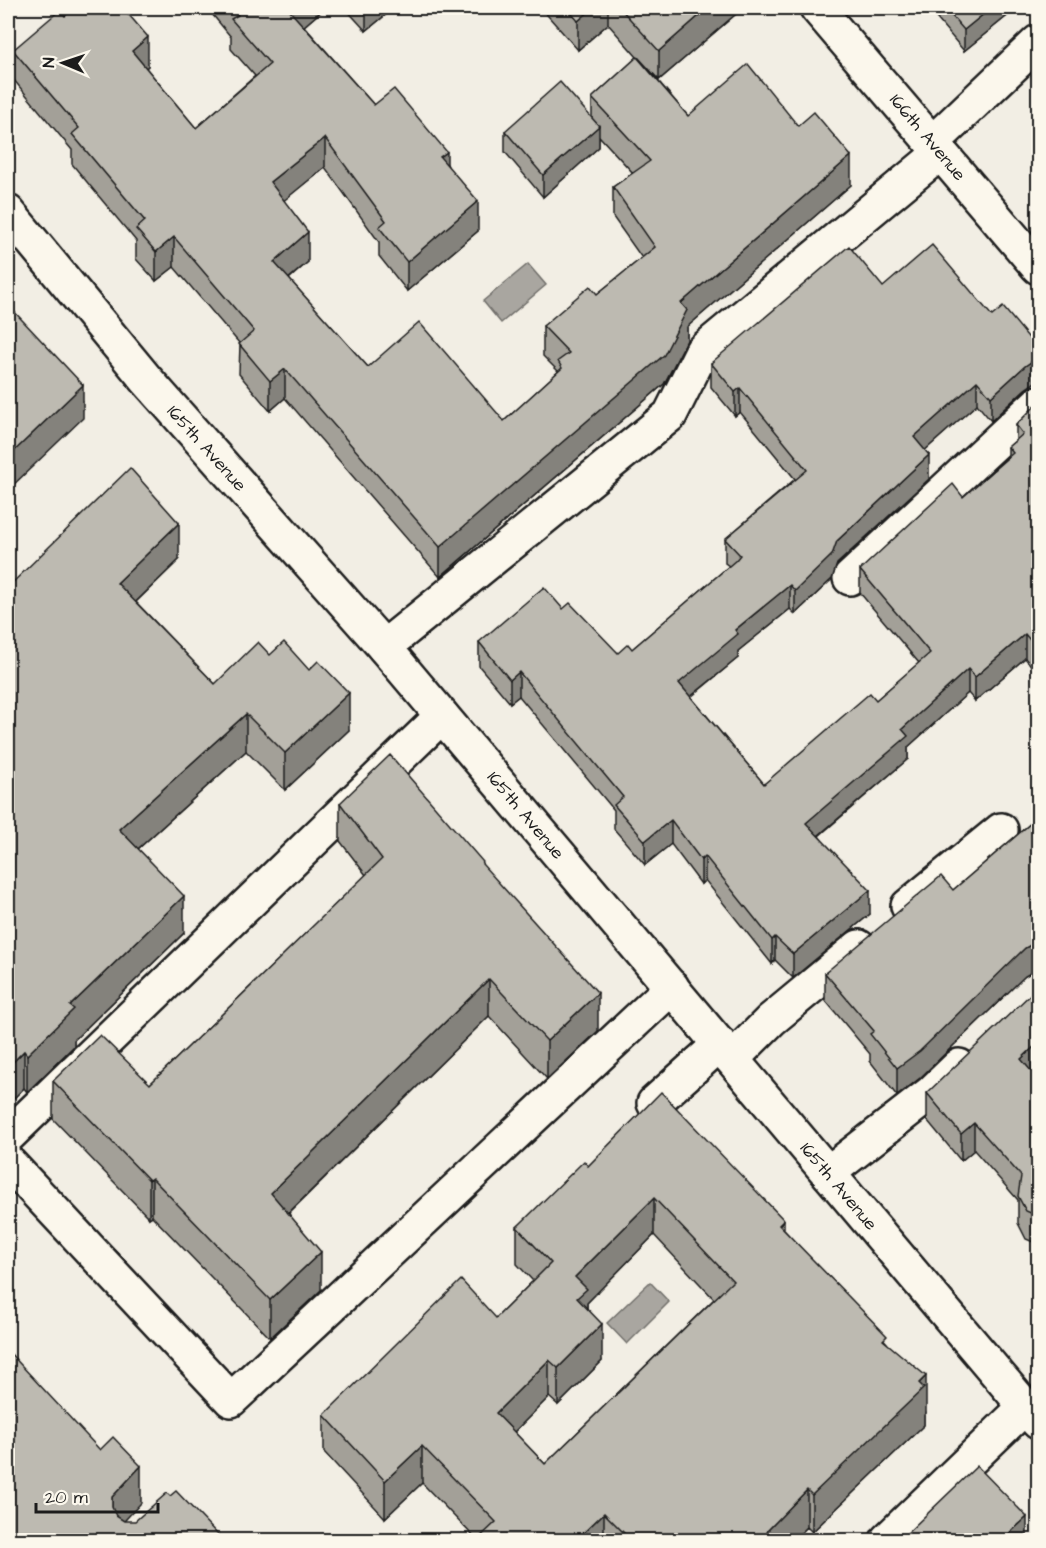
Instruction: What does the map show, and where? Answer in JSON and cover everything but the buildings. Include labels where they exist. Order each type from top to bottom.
[{"type":"street","name":"166th Avenue","points":[[817,8],[1038,267]]},
{"type":"street","points":[[384,647],[670,415],[702,351],[936,148],[1038,42]]},
{"type":"street","name":"165th Avenue","points":[[8,212],[146,379],[384,647],[1032,1415]]},
{"type":"street","points":[[850,578],[1038,403]]},
{"type":"street","points":[[8,1136],[442,716]]},
{"type":"street","points":[[654,1103],[771,1020],[1001,830]]},
{"type":"street","points":[[8,1162],[231,1400],[672,987]]},
{"type":"street","points":[[828,1173],[933,1092],[982,1044]]},
{"type":"street","points":[[887,1540],[1032,1415]]},
{"type":"shaded area","points":[[528,264],[546,285],[501,323],[483,301]]},
{"type":"shaded area","points":[[650,1282],[669,1302],[627,1344],[607,1323]]}]
